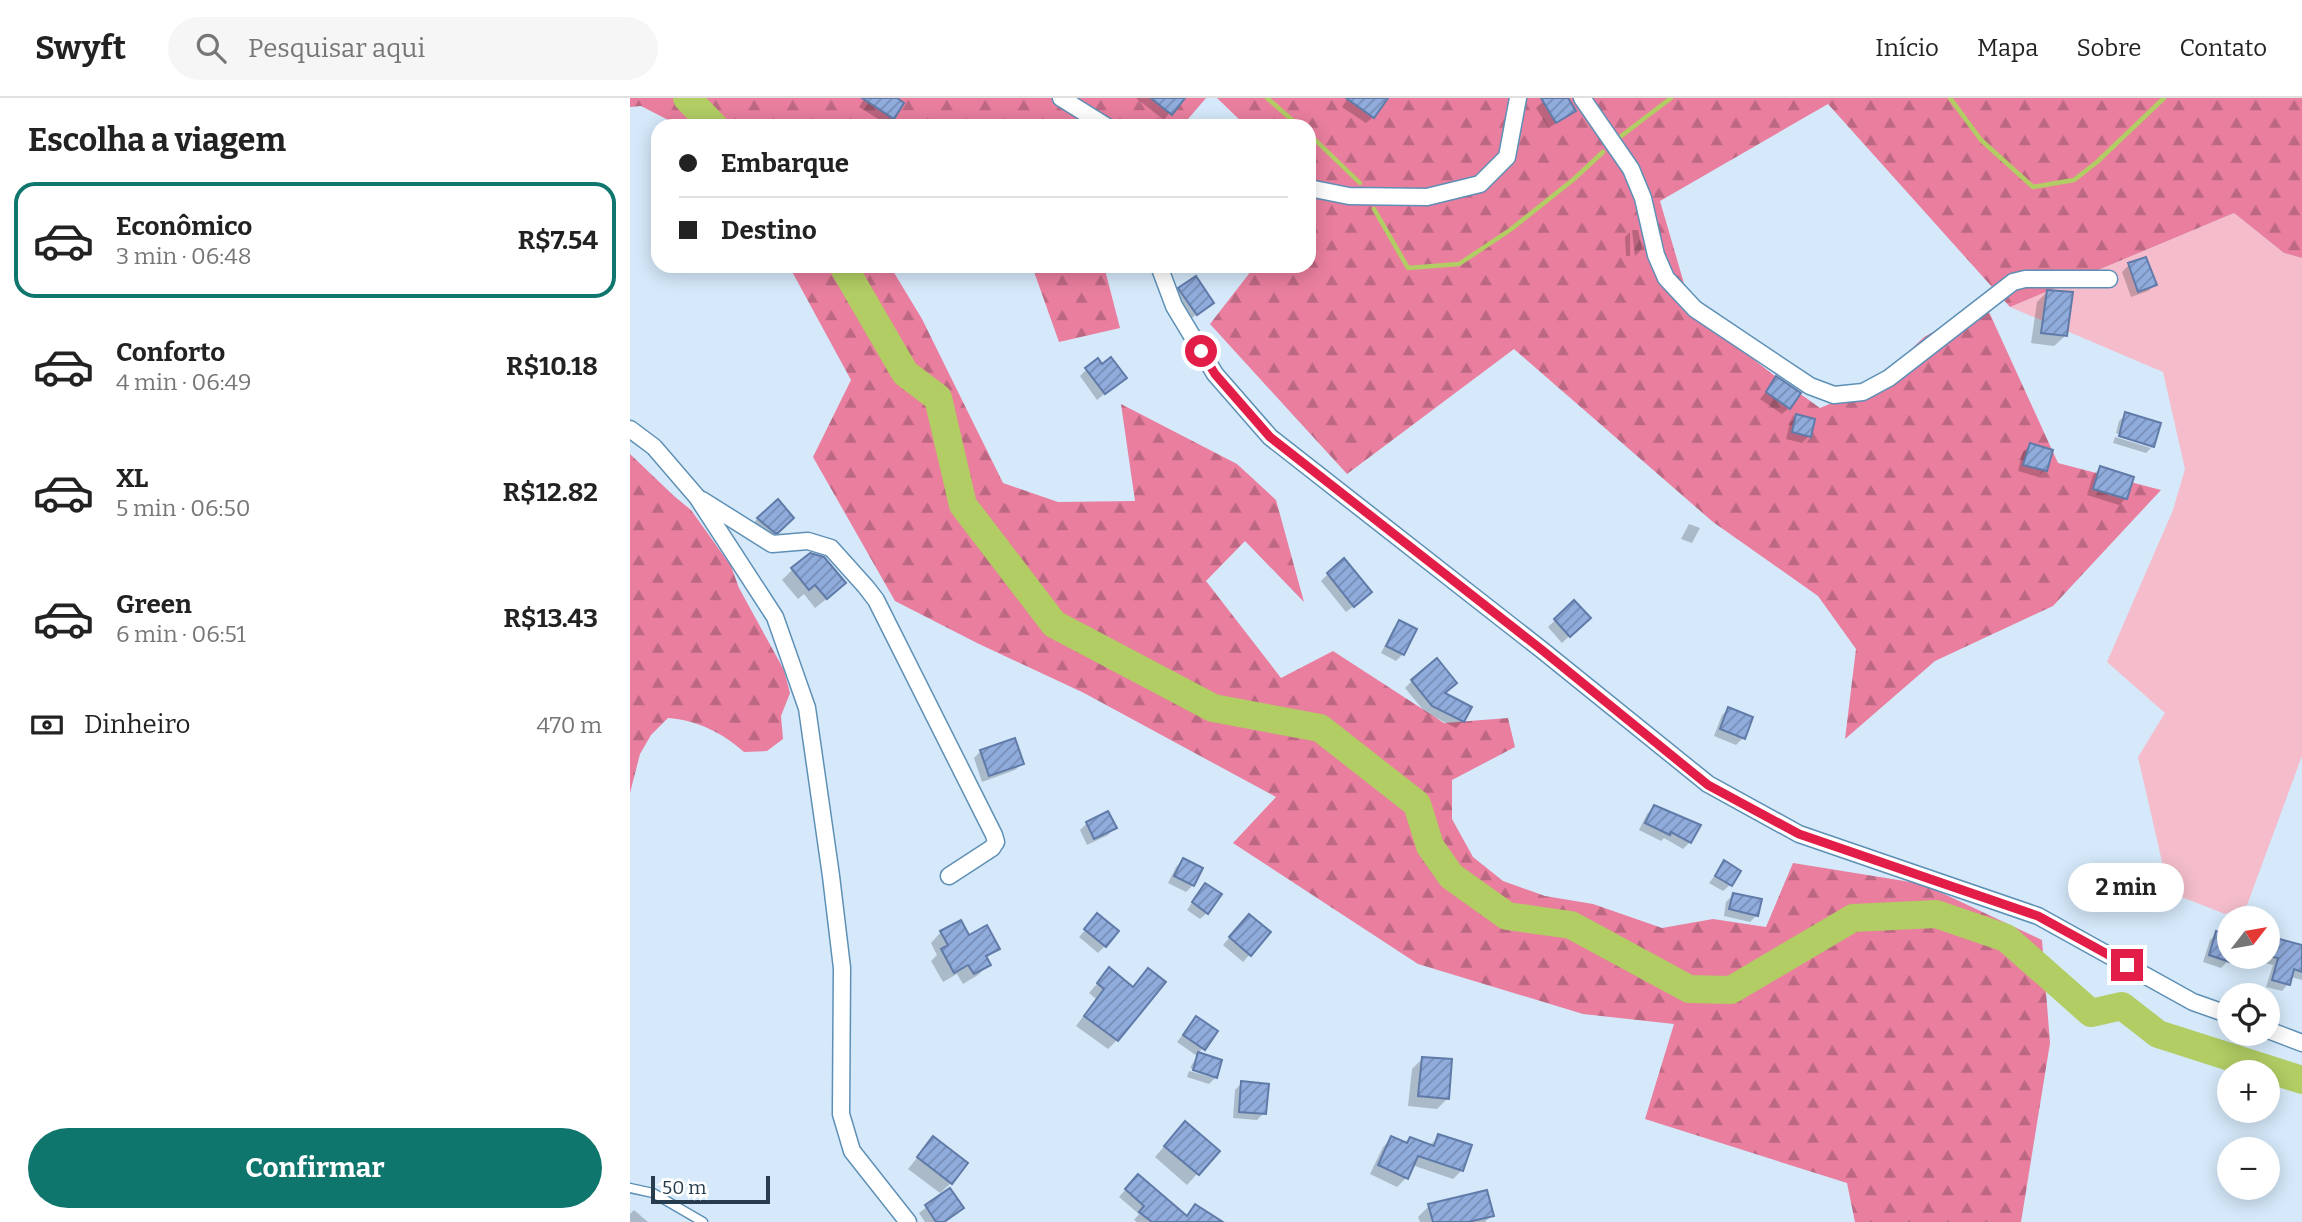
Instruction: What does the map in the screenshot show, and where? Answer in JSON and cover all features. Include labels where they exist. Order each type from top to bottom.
[{"type":"street","points":[[1061,98],[1095,119]]},
{"type":"street","points":[[1316,189],[1349,196],[1427,197],[1480,184],[1507,157],[1518,98]]},
{"type":"street","points":[[1582,98],[1630,169],[1643,198],[1656,255],[1666,278],[1695,309],[1810,386],[1834,395],[1863,392],[1889,378],[2013,282],[2025,279],[2109,279]]},
{"type":"street","points":[[1162,273],[1174,306],[1215,374],[1270,437],[1510,625],[1708,785],[1799,834],[2038,916],[2193,1002],[2217,1010]]},
{"type":"street","points":[[630,429],[654,447],[697,497],[775,617],[807,708],[842,968],[841,1114],[852,1151],[908,1222]]},
{"type":"street","points":[[697,497],[772,544],[808,541],[831,548],[876,600],[996,842],[992,848],[949,876]]},
{"type":"street","points":[[2280,1035],[2302,1043]]},
{"type":"lane","points":[[630,1188],[653,1193],[703,1222]]},
{"type":"shaded area","points":[[2234,213],[2284,253],[2302,258],[2302,756],[2245,906],[2217,906],[2217,911],[2169,892],[2138,757],[2165,713],[2107,662],[2173,510],[2185,469],[2163,372],[2010,307]]},
{"type":"green space","points":[[630,98],[1206,98],[1188,119],[666,119],[641,106],[630,107]]},
{"type":"green space","points":[[1217,98],[2302,98],[2302,258],[2284,253],[2234,213],[2010,307],[1828,104],[1660,201],[1692,311],[1820,408],[1872,386],[1923,338],[1984,301],[2058,463],[2161,490],[2053,606],[1935,661],[1845,739],[1856,649],[1818,596],[1713,522],[1514,349],[1347,474],[1210,324],[1250,273],[1316,273],[1316,119],[1239,119]]},
{"type":"green space","points":[[793,273],[894,273],[922,319],[1003,483],[1058,502],[1135,501],[1121,404],[1237,464],[1276,500],[1304,602],[1245,541],[1206,581],[1281,678],[1333,651],[1444,723],[1508,718],[1515,747],[1452,780],[1452,819],[1473,857],[1503,881],[1545,896],[1593,904],[1662,928],[1713,919],[1766,927],[1793,863],[1923,884],[2042,940],[2050,1043],[2021,1222],[1855,1222],[1847,1183],[1645,1119],[1674,1024],[1583,1014],[1418,964],[1233,843],[1276,797],[1084,693],[895,601],[813,457],[851,380]]},
{"type":"green space","points":[[1034,273],[1106,273],[1120,328],[1059,342]]},
{"type":"green space","points":[[630,454],[691,510],[731,566],[739,588],[784,670],[790,693],[781,716],[783,739],[767,751],[744,752],[709,729],[689,721],[668,718],[651,735],[640,754],[630,793]]},
{"type":"building","points":[[862,98],[897,98],[904,103],[894,119]]},
{"type":"building","points":[[1151,98],[1185,98],[1172,115]]},
{"type":"building","points":[[1346,98],[1388,98],[1374,118]]},
{"type":"building","points":[[1541,98],[1568,98],[1576,111],[1556,123]]},
{"type":"building","points":[[2146,257],[2157,285],[2138,292],[2128,263]]},
{"type":"building","points":[[1196,276],[1214,303],[1197,315],[1178,288]]},
{"type":"building","points":[[2047,290],[2073,292],[2067,336],[2041,333]]},
{"type":"building","points":[[1111,357],[1127,378],[1105,394],[1085,368],[1098,358],[1102,364]]},
{"type":"building","points":[[1776,376],[1801,393],[1790,409],[1766,392]]},
{"type":"building","points":[[2125,412],[2161,423],[2154,447],[2119,436]]},
{"type":"building","points":[[1796,414],[1815,419],[1811,437],[1792,432]]},
{"type":"building","points":[[2030,443],[2053,450],[2047,471],[2023,465]]},
{"type":"building","points":[[2100,466],[2134,477],[2127,499],[2093,489]]},
{"type":"building","points":[[778,499],[794,518],[775,533],[757,518]]},
{"type":"building","points":[[810,553],[824,557],[846,583],[827,599],[815,585],[809,590],[791,568]]},
{"type":"building","points":[[1344,558],[1372,592],[1354,607],[1327,573]]},
{"type":"building","points":[[1574,600],[1591,618],[1570,637],[1554,619]]},
{"type":"building","points":[[1399,620],[1417,629],[1404,655],[1386,646]]},
{"type":"building","points":[[1437,658],[1457,683],[1445,693],[1472,707],[1464,722],[1432,706],[1411,680]]},
{"type":"building","points":[[1728,707],[1753,717],[1745,739],[1720,729]]},
{"type":"building","points":[[1015,738],[1024,764],[989,776],[980,750]]},
{"type":"building","points":[[1654,805],[1701,825],[1691,843],[1671,832],[1670,835],[1645,823]]},
{"type":"building","points":[[1108,811],[1117,828],[1094,839],[1086,822]]},
{"type":"building","points":[[1183,858],[1203,868],[1194,886],[1174,876]]},
{"type":"building","points":[[1724,860],[1741,871],[1732,886],[1715,876]]},
{"type":"building","points":[[1205,883],[1222,894],[1208,914],[1192,902]]},
{"type":"building","points":[[1733,893],[1762,899],[1758,916],[1729,909]]},
{"type":"building","points":[[1097,913],[1119,931],[1106,947],[1084,929]]},
{"type":"building","points":[[1249,914],[1271,932],[1251,956],[1229,937]]},
{"type":"building","points":[[961,920],[969,935],[987,925],[1000,949],[986,956],[991,965],[974,974],[968,965],[954,973],[941,949],[948,945],[940,931]]},
{"type":"building","points":[[2216,931],[2217,931],[2217,958],[2209,955]]},
{"type":"building","points":[[2280,939],[2302,945],[2302,972],[2294,969],[2290,985],[2272,980],[2275,970],[2280,970]]},
{"type":"building","points":[[1109,967],[1133,987],[1148,968],[1166,982],[1118,1041],[1084,1016],[1104,989],[1097,983]]},
{"type":"building","points":[[1196,1016],[1218,1031],[1205,1050],[1183,1035]]},
{"type":"building","points":[[1198,1052],[1222,1060],[1217,1078],[1193,1070]]},
{"type":"building","points":[[1422,1057],[1452,1059],[1449,1099],[1418,1096]]},
{"type":"building","points":[[1241,1081],[1269,1084],[1266,1114],[1239,1112]]},
{"type":"building","points":[[1185,1121],[1220,1151],[1199,1175],[1164,1146]]},
{"type":"building","points":[[1438,1134],[1472,1145],[1463,1171],[1418,1156],[1408,1179],[1378,1165],[1391,1136],[1407,1143],[1410,1137],[1434,1146]]},
{"type":"building","points":[[933,1136],[968,1163],[952,1184],[917,1157]]},
{"type":"building","points":[[1138,1174],[1187,1216],[1195,1204],[1223,1222],[1152,1222],[1139,1212],[1144,1206],[1125,1189]]},
{"type":"building","points":[[950,1188],[964,1208],[944,1222],[936,1222],[925,1205]]},
{"type":"building","points":[[1487,1190],[1494,1216],[1468,1222],[1433,1222],[1428,1204]]},
{"type":"waterway","points":[[687,98],[707,119]]},
{"type":"waterway","points":[[1267,98],[1291,119]]},
{"type":"waterway","points":[[1616,140],[1671,98]]},
{"type":"waterway","points":[[1950,98],[1981,140],[2033,187],[2074,180],[2097,162],[2164,98]]},
{"type":"waterway","points":[[1316,141],[1360,183]]},
{"type":"waterway","points":[[1374,209],[1408,268],[1459,264],[1510,230],[1603,152]]},
{"type":"waterway","points":[[847,273],[905,373],[938,398],[963,505],[1054,624],[1213,708],[1320,728],[1417,804],[1430,846],[1451,876],[1507,916],[1571,925],[1689,989],[1731,990],[1853,918],[1936,914],[2006,938],[2091,1013],[2122,1006],[2158,1034],[2302,1080]]},
{"type":"route","points":[[1201,351],[1215,374],[1270,437],[1542,650],[1708,785],[1799,834],[2038,916],[2127,965]]}]
